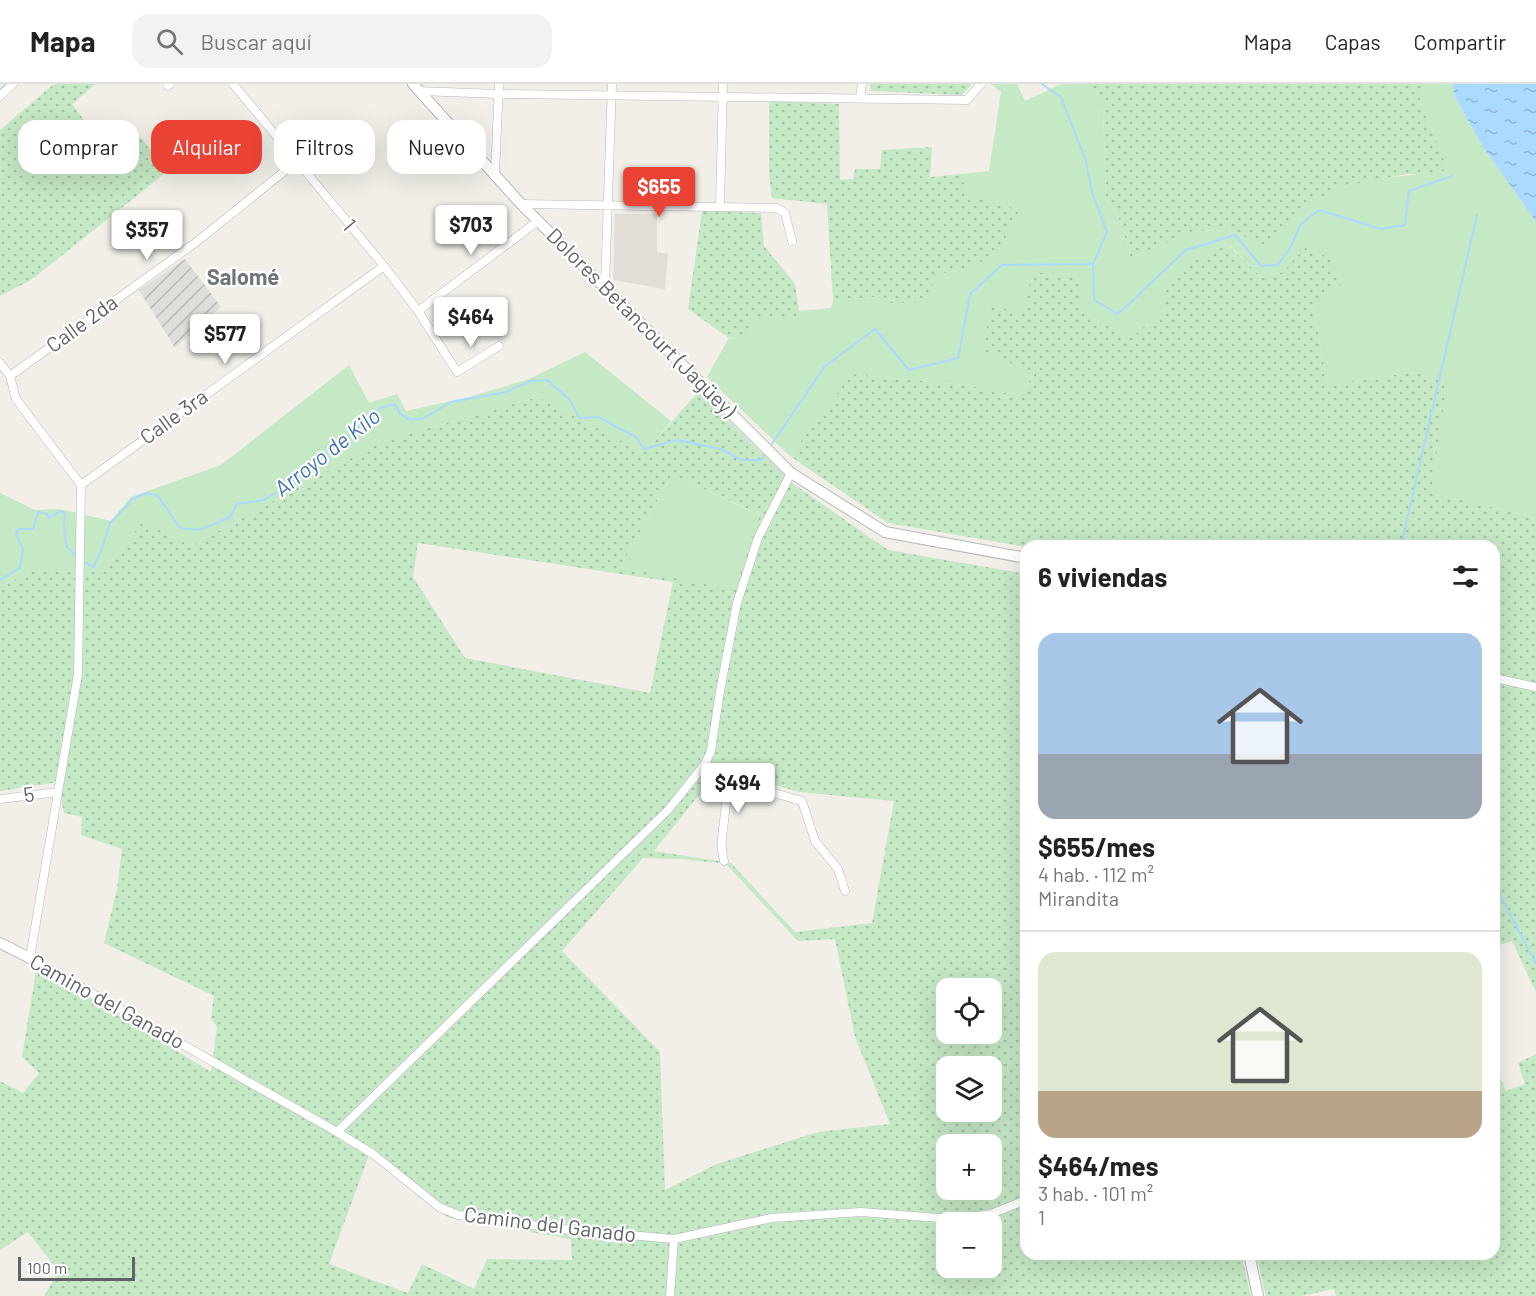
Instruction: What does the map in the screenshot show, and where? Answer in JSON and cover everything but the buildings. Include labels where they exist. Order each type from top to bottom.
[{"type":"street","points":[[0,96],[13,84]]},
{"type":"street","name":"1","points":[[233,84],[274,135]]},
{"type":"street","points":[[495,174],[499,84]]},
{"type":"street","points":[[605,285],[612,84]]},
{"type":"street","points":[[720,206],[723,84]]},
{"type":"street","points":[[860,98],[862,84]]},
{"type":"street","points":[[416,87],[499,94],[967,100],[981,84]]},
{"type":"street","name":"Dolores Betancourt (Jagüey)","points":[[416,87],[521,204],[605,285],[791,473],[885,532],[1020,557]]},
{"type":"street","name":"Calle 2da","points":[[10,376],[195,243],[281,174]]},
{"type":"street","name":"1","points":[[306,174],[384,266],[418,311],[457,372],[499,346]]},
{"type":"street","points":[[521,204],[777,208],[786,213],[792,241]]},
{"type":"street","points":[[418,311],[538,221]]},
{"type":"street","name":"Calle 3ra","points":[[81,484],[384,266]]},
{"type":"street","points":[[0,363],[10,376],[16,399],[81,484],[78,674],[30,958]]},
{"type":"street","points":[[337,1132],[668,810],[705,764],[711,751],[736,603],[758,538],[791,473]]},
{"type":"street","points":[[1500,679],[1536,687]]},
{"type":"street","points":[[705,764],[722,778],[802,801],[815,841],[838,869],[845,891]]},
{"type":"street","points":[[722,778],[726,794],[722,851],[724,861]]},
{"type":"street","name":"5","points":[[0,799],[58,792]]},
{"type":"street","name":"Camino del Ganado","points":[[0,943],[337,1132],[373,1154],[438,1207],[458,1215],[562,1229],[674,1239],[772,1218],[861,1212],[952,1220],[991,1214],[1020,1202]]},
{"type":"street","points":[[670,1296],[674,1239]]},
{"type":"street","points":[[1250,1260],[1258,1296]]},
{"type":"shaded area","points":[[615,214],[657,214],[657,252],[668,254],[665,289],[613,280]]},
{"type":"shaded area","points":[[185,259],[221,307],[175,348],[139,290]]},
{"type":"green space","points":[[54,84],[96,84],[72,104],[84,120],[18,120],[18,174],[139,174],[140,137],[151,150],[151,174],[164,174],[31,280],[0,296],[0,130]]},
{"type":"green space","points":[[870,84],[972,84],[962,95],[871,91]]},
{"type":"green space","points":[[991,84],[1017,84],[1025,101],[1061,84],[1088,84],[1097,92],[1103,107],[1106,197],[1120,220],[1131,258],[1193,231],[1233,230],[1261,246],[1296,212],[1325,194],[1359,183],[1448,170],[1420,101],[1423,84],[1452,84],[1455,97],[1483,147],[1536,222],[1536,518],[1431,493],[1415,372],[1327,385],[1313,303],[1283,272],[1262,278],[1230,246],[1166,308],[1131,338],[1079,310],[1022,313],[982,350],[1035,373],[1019,396],[964,385],[852,374],[790,456],[707,377],[729,338],[748,336],[752,318],[796,318],[799,311],[831,308],[833,301],[882,296],[891,303],[934,274],[967,270],[966,194],[962,174],[989,171],[1001,92]]},
{"type":"green space","points":[[1088,84],[1423,84],[1420,101],[1448,170],[1407,174],[1345,186],[1309,203],[1261,246],[1233,230],[1193,231],[1131,258],[1120,220],[1106,197],[1103,107],[1097,92]]},
{"type":"green space","points":[[769,101],[839,104],[840,180],[853,179],[855,169],[880,169],[882,150],[932,147],[930,177],[962,174],[966,194],[1019,210],[999,250],[967,270],[934,274],[930,302],[891,303],[882,296],[833,301],[827,204],[772,198],[769,175]]},
{"type":"green space","points":[[702,211],[761,213],[764,246],[795,284],[799,311],[796,318],[752,318],[748,336],[729,338],[688,309]]},
{"type":"green space","points":[[1229,246],[1262,278],[1283,272],[1306,247],[1331,259],[1341,286],[1313,303],[1327,385],[1415,372],[1447,382],[1431,493],[1536,518],[1536,992],[1512,941],[1500,945],[1500,540],[1020,540],[1020,546],[888,523],[790,456],[852,374],[964,385],[1019,396],[1035,373],[982,351],[991,306],[1022,313],[1033,272],[1079,276],[1079,310],[1131,338],[1166,308],[1163,296],[1180,269],[1214,250]]},
{"type":"green space","points":[[585,352],[671,421],[644,453],[538,397],[383,441],[191,546],[143,522],[102,572],[34,571],[0,586],[0,493],[35,510],[60,509],[111,521],[131,497],[221,465],[349,365],[369,403],[397,394],[406,411],[469,397],[529,379]]},
{"type":"green space","points":[[699,391],[792,483],[888,550],[1020,573],[1020,1260],[1242,1260],[1251,1296],[44,1296],[59,1272],[28,1232],[0,1250],[0,1081],[23,1093],[39,1073],[22,1057],[37,965],[211,1072],[217,1027],[211,1018],[214,996],[104,943],[117,889],[122,849],[81,835],[82,817],[64,813],[58,782],[0,791],[0,586],[34,571],[102,572],[143,522],[191,546],[383,441],[538,397],[644,453]],"holes":[[[672,474],[760,515],[735,590],[620,567]],[[418,543],[673,582],[650,693],[465,658],[413,577]],[[717,768],[799,792],[894,801],[872,923],[795,932],[731,863],[654,851],[703,790]],[[643,858],[683,859],[726,864],[798,941],[835,939],[855,1037],[890,1124],[818,1132],[717,1164],[665,1190],[660,1052],[562,951]],[[369,1155],[449,1218],[571,1239],[572,1260],[487,1259],[474,1289],[422,1264],[408,1293],[329,1264]]]},
{"type":"green space","points":[[672,474],[761,516],[735,591],[620,567]]},
{"type":"green space","points":[[1536,1054],[1536,1296],[1336,1296],[1334,1289],[1301,1296],[1266,1296],[1257,1260],[1500,1260],[1500,1077],[1506,1091],[1525,1084],[1518,1063]]},
{"type":"water","points":[[1452,84],[1536,84],[1536,222],[1483,147],[1455,97]]},
{"type":"waterway","points":[[0,90],[6,84]]},
{"type":"waterway","points":[[1042,84],[1061,97],[1086,161],[1092,192],[1107,232],[1093,264]]},
{"type":"waterway","name":"Arroyo de Kilo","points":[[770,447],[824,367],[875,329],[909,370],[958,358],[970,294],[1002,265],[1093,264],[1094,300],[1118,314],[1186,250],[1235,235],[1261,266],[1278,265],[1290,248],[1301,224],[1319,210],[1381,229],[1405,225],[1409,191],[1452,176]]},
{"type":"waterway","points":[[1402,540],[1477,215]]},
{"type":"waterway","name":"Arroyo de Kilo","points":[[83,561],[93,567],[102,549],[110,523],[134,498],[146,493],[158,496],[180,528],[198,530],[230,517],[237,504],[264,500],[288,486],[381,408],[395,404],[400,414],[411,420],[424,418],[451,402],[506,392],[531,381],[547,380],[570,400],[579,418],[598,417],[636,437],[644,449],[677,440],[721,449],[741,460],[761,460],[765,454]]},
{"type":"waterway","name":"Arroyo de Kilo","points":[[0,580],[20,568],[23,549],[16,535],[18,529],[33,529],[38,512],[47,514],[49,518],[61,511],[65,514],[66,546],[78,558]]},
{"type":"waterway","points":[[1500,895],[1536,964]]},
{"type":"district","name":"Salomé","points":[[243,277]]}]
